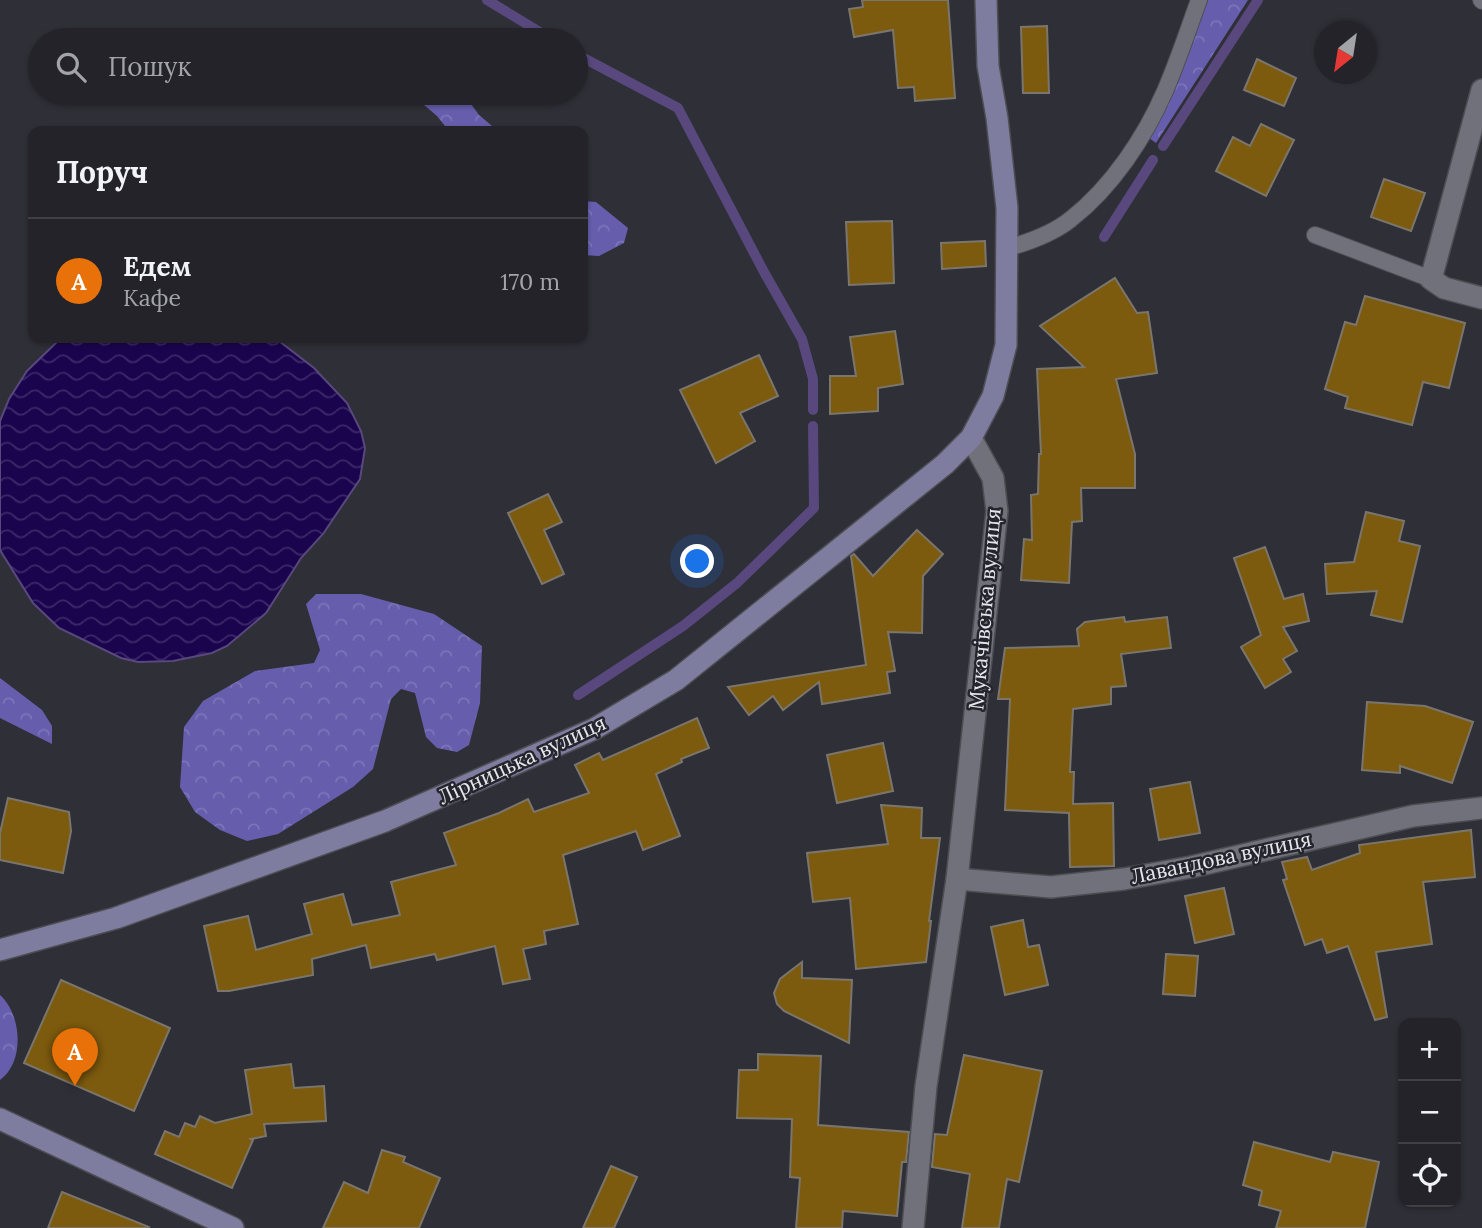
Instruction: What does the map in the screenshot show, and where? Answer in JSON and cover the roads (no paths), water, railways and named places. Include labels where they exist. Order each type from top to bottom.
[{"type":"street","points":[[971,438],[993,396],[1006,345],[1007,208],[988,66],[986,0]]},
{"type":"street","points":[[1482,90],[1431,279],[1444,288],[1482,298]]},
{"type":"street","name":"Мукачівська вулиця","points":[[913,1228],[926,1086],[957,879],[997,511],[993,478],[971,438]]},
{"type":"street","name":"Лірницька вулиця","points":[[0,950],[116,918],[384,821],[594,729],[676,680],[945,464],[971,438]]},
{"type":"street","name":"Лавандова вулиця","points":[[957,879],[1051,887],[1124,879],[1191,867],[1413,816],[1482,808]]},
{"type":"street","points":[[0,1119],[233,1228]]},
{"type":"lane","points":[[1008,248],[1026,243],[1070,220],[1103,189],[1136,145],[1165,92],[1199,0]]},
{"type":"lane","points":[[1315,235],[1431,279]]},
{"type":"water","points":[[56,343],[282,343],[314,368],[347,403],[361,431],[365,448],[360,479],[323,534],[301,558],[266,613],[227,646],[212,653],[173,661],[138,662],[121,658],[59,628],[33,603],[0,550],[0,421],[9,399],[27,371]]},
{"type":"waterway","points":[[487,0],[533,28]]},
{"type":"waterway","points":[[1163,146],[1258,0]]},
{"type":"waterway","points":[[588,60],[678,108],[802,339],[813,379],[813,410]]},
{"type":"waterway","points":[[1104,237],[1153,160]]},
{"type":"waterway","points":[[578,695],[683,626],[737,583],[814,508],[813,426]]},
{"type":"place","name":"Едем","points":[[75,1086]]}]
